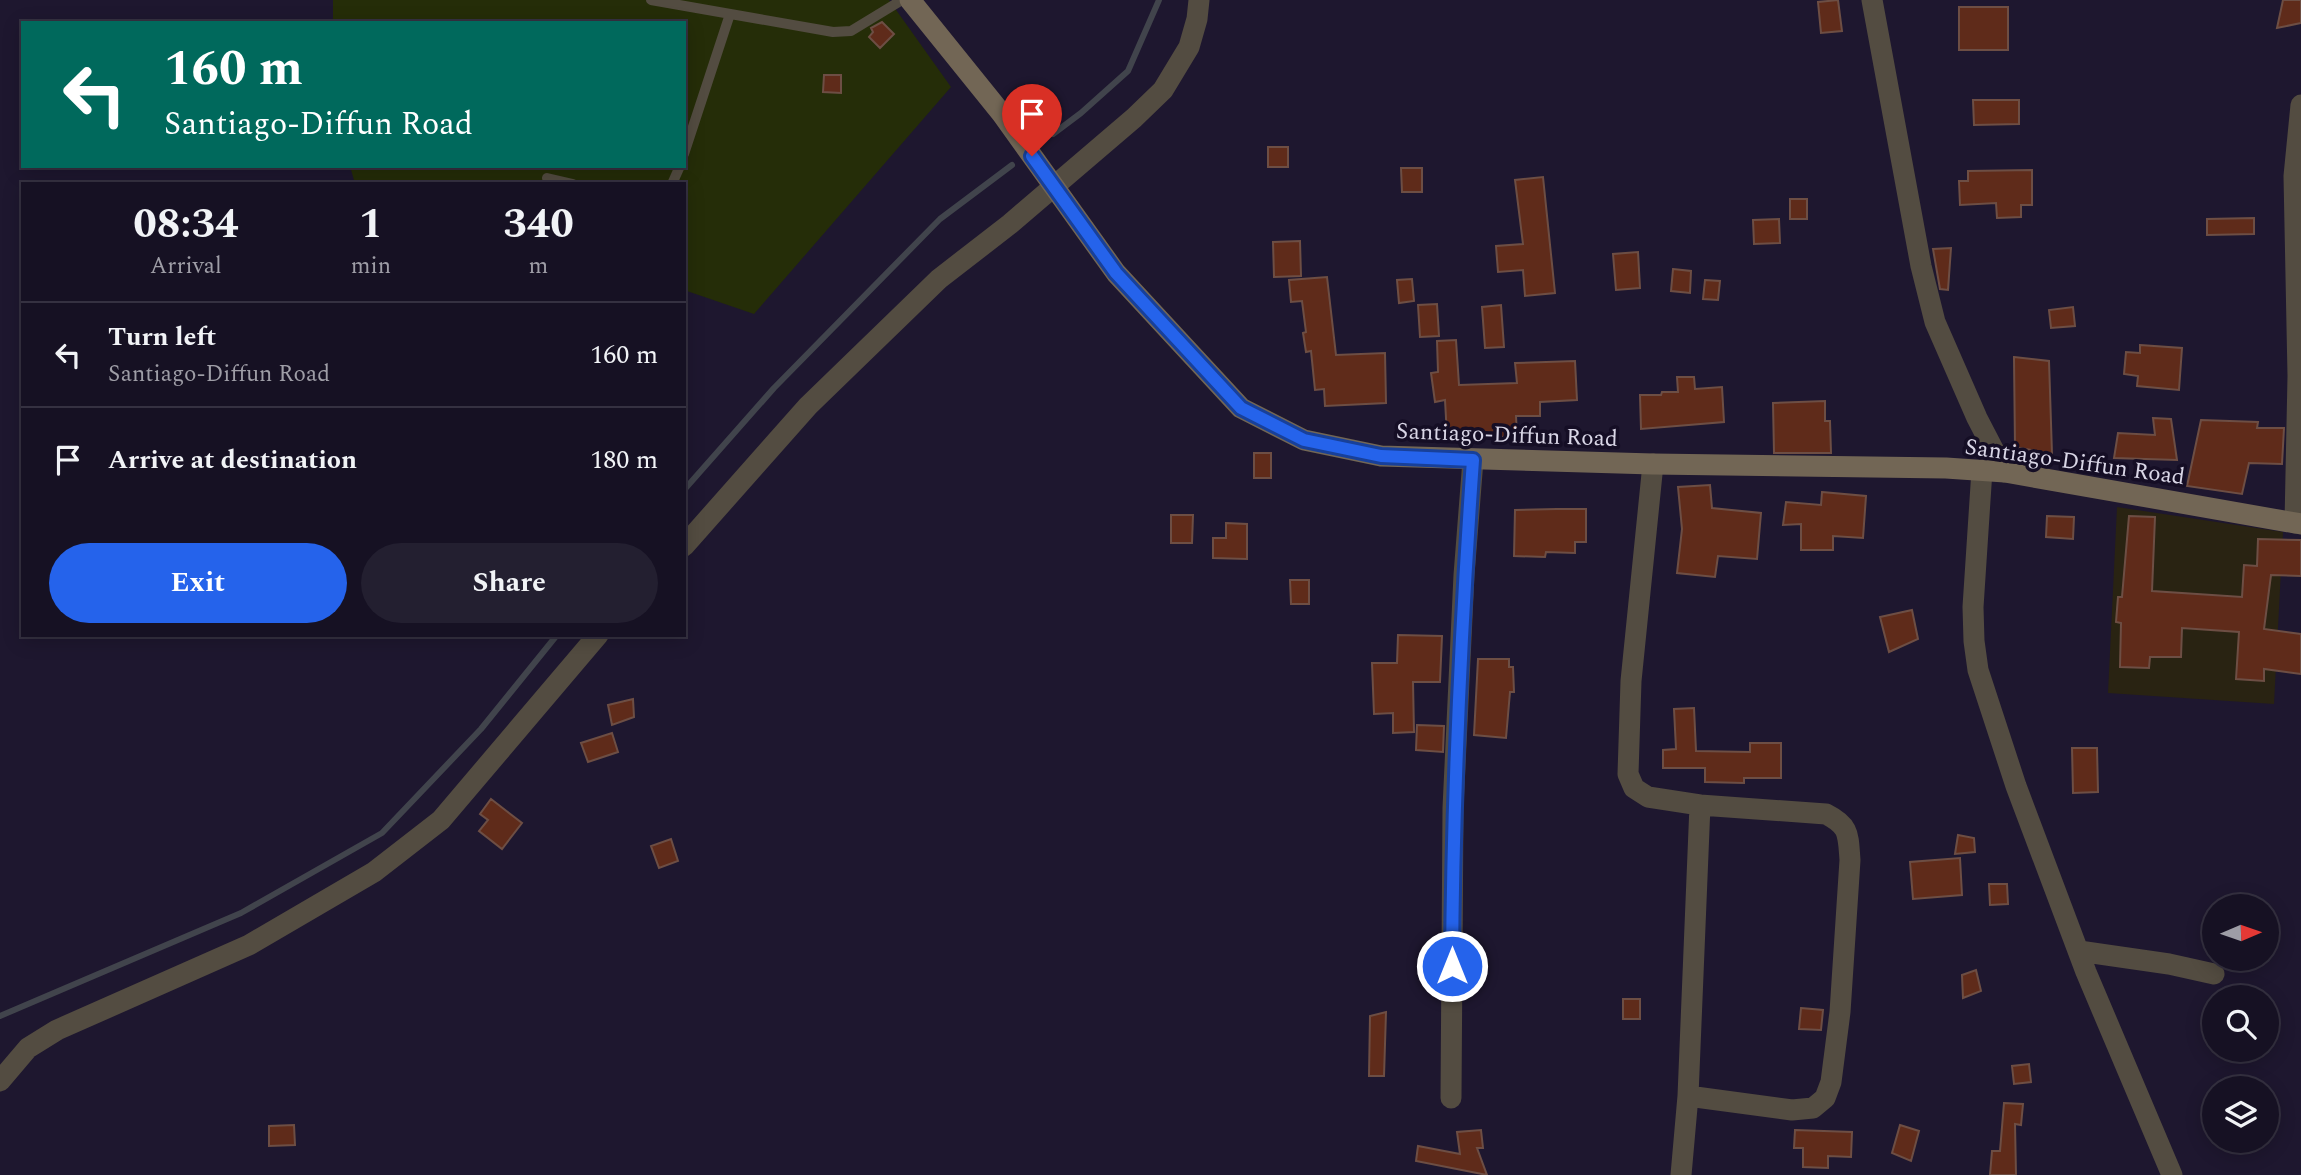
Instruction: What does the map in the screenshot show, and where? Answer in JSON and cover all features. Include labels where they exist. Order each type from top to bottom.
[{"type":"main road","name":"Santiago-Diffun Road","points":[[910,0],[1003,114],[1116,273],[1241,408],[1304,440],[1381,456],[1982,470],[2298,523]]},
{"type":"street","points":[[686,544],[808,406],[939,279],[1010,224],[1135,118],[1163,90],[1189,47],[1199,0]]},
{"type":"street","points":[[1872,0],[1921,266],[1935,322],[1977,418],[2005,472]]},
{"type":"street","points":[[2298,523],[2299,375],[2294,176],[2301,105]]},
{"type":"street","points":[[1451,1098],[1453,808],[1464,575],[1473,460]]},
{"type":"street","points":[[1653,464],[1631,681],[1627,754],[1628,774],[1634,788],[1648,797],[1700,805],[1826,814],[1841,822],[1849,836],[1850,860],[1840,1012],[1831,1082],[1825,1098],[1813,1108],[1792,1110],[1688,1096]]},
{"type":"street","points":[[1982,470],[1973,607],[1973,641],[1978,670],[2016,786],[2079,951],[2172,1175]]},
{"type":"street","points":[[0,1081],[27,1048],[57,1030],[249,945],[374,872],[441,820],[595,637]]},
{"type":"street","points":[[1681,1175],[1688,1096],[1700,805]]},
{"type":"street","points":[[2079,951],[2169,964],[2214,974]]},
{"type":"lane","points":[[651,0],[833,32],[851,31],[902,0]]},
{"type":"lane","points":[[686,148],[730,14]]},
{"type":"lane","points":[[547,178],[564,182]]},
{"type":"shaded area","points":[[2117,507],[2283,532],[2274,704],[2108,693]]},
{"type":"green space","points":[[333,0],[889,0],[951,87],[754,314],[686,291],[686,182],[354,182],[351,168],[686,168],[686,21],[333,21]]},
{"type":"building","points":[[1838,0],[1842,31],[1821,33],[1818,2]]},
{"type":"building","points":[[2283,0],[2301,0],[2301,23],[2277,28]]},
{"type":"building","points":[[1959,7],[2008,7],[2008,50],[1959,50]]},
{"type":"building","points":[[882,22],[894,34],[880,48],[869,37],[873,32],[871,28]]},
{"type":"building","points":[[824,75],[841,75],[841,93],[823,92]]},
{"type":"building","points":[[1973,100],[2019,100],[2019,124],[1974,125]]},
{"type":"building","points":[[1268,147],[1288,147],[1288,167],[1268,167]]},
{"type":"building","points":[[1401,168],[1422,168],[1422,192],[1402,192]]},
{"type":"building","points":[[2032,170],[2032,205],[2021,205],[2021,217],[1997,218],[1996,203],[1960,205],[1959,181],[1968,181],[1968,171]]},
{"type":"building","points":[[1543,177],[1555,293],[1525,296],[1523,270],[1498,272],[1496,246],[1523,244],[1515,180]]},
{"type":"building","points":[[1790,199],[1807,199],[1807,219],[1790,219]]},
{"type":"building","points":[[2254,218],[2254,234],[2207,235],[2207,219]]},
{"type":"building","points":[[1779,219],[1780,243],[1754,244],[1753,220]]},
{"type":"building","points":[[1300,241],[1301,276],[1274,277],[1273,242]]},
{"type":"building","points":[[1951,248],[1948,290],[1940,289],[1933,249]]},
{"type":"building","points":[[1638,252],[1640,288],[1616,290],[1613,254]]},
{"type":"building","points":[[1673,269],[1691,271],[1690,293],[1671,291]]},
{"type":"building","points":[[1327,277],[1336,355],[1385,353],[1386,403],[1325,406],[1324,389],[1315,390],[1311,351],[1306,352],[1303,333],[1306,332],[1302,301],[1291,302],[1289,280]]},
{"type":"building","points":[[1412,279],[1414,301],[1399,303],[1397,280]]},
{"type":"building","points":[[1705,280],[1720,281],[1718,300],[1703,299]]},
{"type":"building","points":[[1437,304],[1439,336],[1420,337],[1418,305]]},
{"type":"building","points":[[1501,305],[1504,347],[1485,348],[1482,307]]},
{"type":"building","points":[[2073,307],[2075,326],[2051,328],[2049,310]]},
{"type":"building","points":[[1456,340],[1459,385],[1517,383],[1515,363],[1575,361],[1577,400],[1540,402],[1540,416],[1516,416],[1517,436],[1447,436],[1445,400],[1435,402],[1431,373],[1438,372],[1437,341]]},
{"type":"building","points":[[2140,345],[2182,348],[2179,390],[2137,386],[2138,376],[2124,374],[2126,352],[2140,353]]},
{"type":"building","points":[[2014,357],[2049,361],[2052,454],[2015,447]]},
{"type":"building","points":[[1677,377],[1694,377],[1695,389],[1722,387],[1724,422],[1641,429],[1640,395],[1678,392]]},
{"type":"building","points":[[1825,401],[1825,421],[1830,421],[1831,453],[1774,453],[1773,403]]},
{"type":"building","points":[[2153,418],[2171,419],[2177,460],[2114,458],[2118,433],[2155,435]]},
{"type":"building","points":[[2201,420],[2258,422],[2257,428],[2284,428],[2282,464],[2249,463],[2242,494],[2187,486]]},
{"type":"building","points":[[1254,453],[1271,453],[1271,478],[1254,478]]},
{"type":"building","points":[[1710,485],[1712,508],[1761,513],[1757,559],[1718,556],[1715,577],[1677,573],[1682,529],[1678,487]]},
{"type":"building","points":[[1822,492],[1866,496],[1863,538],[1833,536],[1833,550],[1801,550],[1801,524],[1783,525],[1786,502],[1821,505]]},
{"type":"building","points":[[1586,509],[1586,542],[1575,542],[1575,553],[1546,552],[1545,557],[1514,556],[1515,510]]},
{"type":"building","points":[[1171,515],[1193,515],[1192,543],[1171,543]]},
{"type":"building","points":[[2047,516],[2074,517],[2073,539],[2046,537]]},
{"type":"building","points":[[2129,516],[2155,517],[2152,591],[2242,597],[2244,565],[2257,566],[2258,539],[2301,540],[2301,576],[2271,575],[2264,629],[2301,634],[2301,674],[2264,669],[2264,681],[2236,679],[2239,632],[2182,628],[2181,657],[2150,657],[2149,668],[2120,667],[2121,623],[2116,622],[2118,597],[2122,597]]},
{"type":"building","points":[[1226,523],[1247,524],[1247,559],[1213,558],[1213,538],[1226,538]]},
{"type":"building","points":[[1290,580],[1309,580],[1309,604],[1291,604]]},
{"type":"building","points":[[1912,610],[1918,639],[1889,652],[1880,617]]},
{"type":"building","points":[[1398,635],[1442,636],[1440,682],[1413,682],[1414,732],[1393,733],[1393,713],[1374,714],[1372,663],[1397,663]]},
{"type":"building","points":[[1478,659],[1509,659],[1509,667],[1513,667],[1514,692],[1510,692],[1506,738],[1474,735]]},
{"type":"building","points":[[633,699],[634,717],[612,725],[608,705]]},
{"type":"building","points":[[1694,708],[1696,751],[1750,752],[1750,743],[1781,743],[1781,778],[1744,778],[1744,783],[1705,782],[1705,768],[1663,768],[1663,750],[1676,749],[1674,709]]},
{"type":"building","points":[[1417,725],[1444,726],[1443,752],[1416,750]]},
{"type":"building","points":[[612,733],[618,752],[588,762],[581,743]]},
{"type":"building","points":[[2072,748],[2097,748],[2098,792],[2073,793]]},
{"type":"building","points":[[491,799],[522,823],[502,849],[479,831],[488,820],[480,814]]},
{"type":"building","points":[[1958,835],[1974,838],[1975,852],[1955,854]]},
{"type":"building","points":[[671,839],[678,861],[659,868],[651,846]]},
{"type":"building","points":[[1960,858],[1962,895],[1913,899],[1910,862]]},
{"type":"building","points":[[1989,884],[2007,884],[2008,904],[1990,905]]},
{"type":"building","points":[[1976,970],[1981,991],[1963,998],[1962,975]]},
{"type":"building","points":[[1623,999],[1640,999],[1640,1019],[1623,1019]]},
{"type":"building","points":[[1801,1008],[1823,1010],[1821,1030],[1799,1029]]},
{"type":"building","points":[[1386,1012],[1384,1076],[1369,1076],[1370,1016]]},
{"type":"building","points":[[2029,1064],[2031,1082],[2014,1084],[2012,1066]]},
{"type":"building","points":[[2004,1103],[2023,1104],[2021,1125],[2015,1124],[2016,1175],[1990,1175],[1992,1151],[2000,1151]]},
{"type":"building","points":[[294,1125],[295,1145],[269,1146],[269,1126]]},
{"type":"building","points":[[1900,1125],[1919,1131],[1911,1161],[1892,1153]]},
{"type":"building","points":[[1481,1130],[1483,1148],[1477,1148],[1487,1175],[1416,1161],[1418,1146],[1460,1154],[1457,1132]]},
{"type":"building","points":[[1795,1130],[1852,1132],[1851,1157],[1828,1156],[1828,1168],[1803,1167],[1803,1148],[1794,1148]]},
{"type":"waterway","points":[[1053,134],[1128,71],[1159,0]]},
{"type":"waterway","points":[[686,488],[774,388],[940,219],[1012,165]]},
{"type":"waterway","points":[[0,1016],[241,913],[382,833],[481,729],[555,637]]},
{"type":"route","points":[[1032,156],[1116,273],[1241,408],[1304,440],[1381,456],[1473,460],[1464,575],[1453,808],[1452,966]]}]
